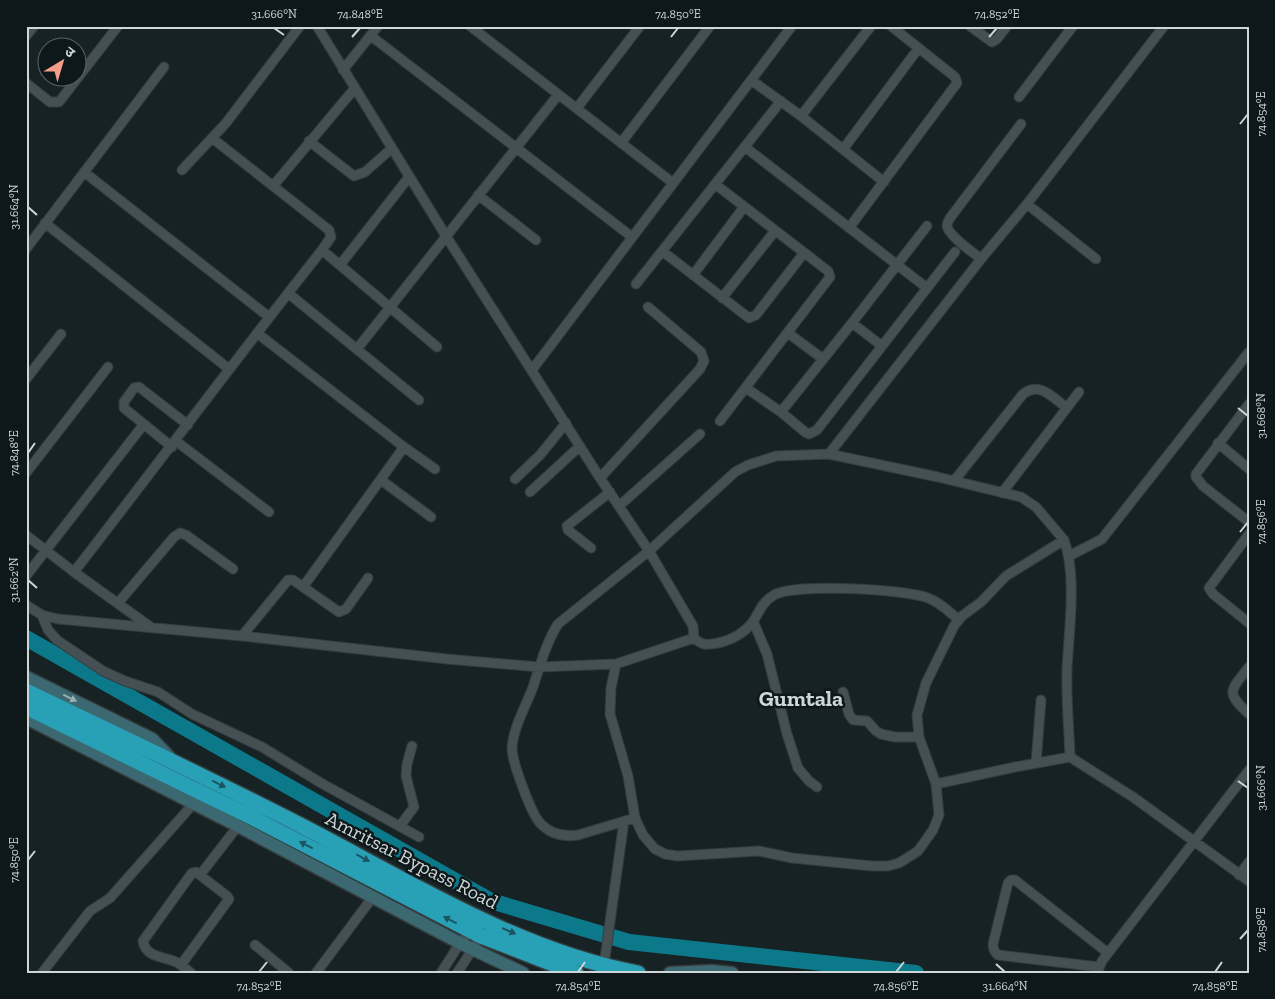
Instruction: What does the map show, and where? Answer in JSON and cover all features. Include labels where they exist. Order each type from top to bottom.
[{"type":"highway","name":"Amritsar Bypass Road","points":[[26,691],[258,804],[486,921],[532,941],[604,965],[638,973]]},
{"type":"highway","name":"Amritsar Bypass Road","points":[[26,707],[147,767],[174,787],[253,818],[476,933],[576,973]]},
{"type":"street","points":[[26,36],[34,26]]},
{"type":"street","points":[[26,83],[50,102],[59,102],[118,26]]},
{"type":"street","points":[[182,170],[226,123],[300,26]]},
{"type":"street","points":[[317,26],[446,236],[600,478],[649,551],[693,626],[694,638],[703,645],[708,646],[726,641],[747,629],[762,606],[774,595],[793,589],[907,592],[935,601],[959,620]]},
{"type":"street","points":[[344,70],[378,26]]},
{"type":"street","points":[[470,26],[672,183]]},
{"type":"street","points":[[577,108],[640,26]]},
{"type":"street","points":[[621,143],[710,26]]},
{"type":"street","points":[[532,370],[792,26]]},
{"type":"street","points":[[801,116],[871,26]]},
{"type":"street","points":[[849,228],[957,83],[955,77],[891,26]]},
{"type":"street","points":[[970,26],[991,42],[997,39],[1007,26]]},
{"type":"street","points":[[1019,97],[1073,26]]},
{"type":"street","points":[[829,454],[981,259],[1027,204],[1164,26]]},
{"type":"street","points":[[370,36],[632,237]]},
{"type":"street","points":[[844,148],[918,49]]},
{"type":"street","points":[[26,249],[164,68]]},
{"type":"street","points":[[751,80],[844,148],[884,182]]},
{"type":"street","points":[[273,186],[355,88]]},
{"type":"street","points":[[357,349],[558,95]]},
{"type":"street","points":[[636,284],[781,101]]},
{"type":"street","points":[[981,259],[954,237],[948,230],[947,225],[950,218],[1021,124]]},
{"type":"street","points":[[74,572],[331,237],[329,230],[212,138]]},
{"type":"street","points":[[310,141],[354,176],[365,172],[391,149]]},
{"type":"street","points":[[744,147],[927,288]]},
{"type":"street","points":[[84,172],[269,317]]},
{"type":"street","points":[[340,265],[409,177]]},
{"type":"street","points":[[715,184],[828,271],[830,276],[720,421]]},
{"type":"street","points":[[478,195],[536,240]]},
{"type":"street","points":[[1027,204],[1096,259]]},
{"type":"street","points":[[693,275],[744,207]]},
{"type":"street","points":[[45,224],[229,369]]},
{"type":"street","points":[[781,412],[927,226]]},
{"type":"street","points":[[722,298],[775,231]]},
{"type":"street","points":[[322,250],[437,347]]},
{"type":"street","points":[[662,251],[746,318],[754,317],[804,253]]},
{"type":"street","points":[[746,388],[781,412],[805,432],[809,434],[814,432],[823,424],[955,252]]},
{"type":"street","points":[[288,293],[419,400]]},
{"type":"street","points":[[600,478],[700,369],[704,361],[701,352],[648,307]]},
{"type":"street","points":[[852,323],[882,346]]},
{"type":"street","points":[[257,333],[435,469]]},
{"type":"street","points":[[788,333],[824,359]]},
{"type":"street","points":[[26,379],[61,334]]},
{"type":"street","points":[[1069,556],[1102,539],[1249,352]]},
{"type":"street","points":[[26,473],[108,367]]},
{"type":"street","points":[[188,425],[137,386],[123,405],[144,424],[269,512]]},
{"type":"street","points":[[954,481],[1029,389],[1039,388],[1067,408]]},
{"type":"street","points":[[1002,493],[1079,392]]},
{"type":"street","points":[[1249,404],[1246,414],[1218,443],[1196,474],[1196,477],[1203,486],[1249,522]]},
{"type":"street","points":[[515,479],[540,455],[566,423]]},
{"type":"street","points":[[26,576],[144,424]]},
{"type":"street","points":[[619,506],[700,434]]},
{"type":"street","points":[[1218,443],[1249,469]]},
{"type":"street","points":[[303,586],[404,446]]},
{"type":"street","points":[[530,492],[580,446]]},
{"type":"street","points":[[635,818],[570,836],[550,831],[539,822],[526,795],[512,749],[516,730],[552,632],[558,624],[649,551],[735,472],[748,465],[776,456],[829,454],[1017,495],[1026,499],[1045,516],[1064,540],[1069,556],[1071,590],[1067,681],[1070,757]]},
{"type":"street","points":[[381,480],[431,517]]},
{"type":"street","points":[[591,548],[568,530],[567,526],[610,492]]},
{"type":"street","points":[[118,603],[174,537],[180,533],[186,535],[233,569]]},
{"type":"street","points":[[1249,534],[1209,588],[1213,594],[1249,623]]},
{"type":"street","points":[[26,535],[152,628]]},
{"type":"street","points":[[616,664],[611,688],[610,714],[628,776],[635,818],[648,842],[655,850],[677,856],[759,851],[792,858],[888,866],[899,863],[918,851],[933,830],[939,814],[936,784],[919,737],[917,715],[920,699],[938,660],[959,620],[981,602],[1006,576],[1064,540]]},
{"type":"street","points":[[242,636],[286,582],[294,580],[339,612],[346,609],[368,578]]},
{"type":"street","points":[[26,605],[42,615],[58,619],[242,636],[382,653],[539,666],[616,664],[694,638]]},
{"type":"street","points":[[42,615],[48,630],[57,640],[103,671],[158,692],[192,714],[262,747],[321,783],[419,837]]},
{"type":"street","points":[[753,621],[767,654],[786,734],[798,768],[817,787]]},
{"type":"street","points":[[1249,667],[1236,683],[1232,694],[1237,703],[1249,714]]},
{"type":"street","points":[[26,677],[152,739],[175,763]]},
{"type":"street","points":[[843,692],[851,718],[867,720],[876,731],[887,736],[919,737]]},
{"type":"street","points":[[1036,763],[1041,700]]},
{"type":"street","points":[[26,718],[174,787],[194,803],[372,898],[473,950],[523,973]]},
{"type":"street","points":[[400,826],[414,807],[406,776],[412,746]]},
{"type":"street","points":[[936,784],[1070,757],[1133,797],[1249,881]]},
{"type":"street","points":[[1108,953],[1015,880],[1011,880],[1008,883],[993,944],[993,948],[998,955],[1098,970],[1108,953],[1249,770]]},
{"type":"street","points":[[42,973],[90,911],[110,898],[194,803]]},
{"type":"street","points":[[604,965],[611,926],[624,821]]},
{"type":"street","points":[[200,875],[238,826]]},
{"type":"street","points":[[1240,875],[1249,862]]},
{"type":"street","points":[[181,965],[229,899],[196,872],[192,873],[143,941],[145,947],[156,956],[171,960],[191,973]]},
{"type":"street","points":[[318,972],[372,898]]},
{"type":"street","points":[[441,973],[460,943],[476,933],[486,921]]},
{"type":"street","points":[[457,973],[473,950],[476,933]]},
{"type":"street","points":[[254,945],[289,973]]},
{"type":"street","points":[[670,973],[711,971],[732,973]]},
{"type":"waterway","points":[[26,638],[491,901],[629,942],[916,973]]},
{"type":"district","name":"Gumtala","points":[[801,698]]}]
